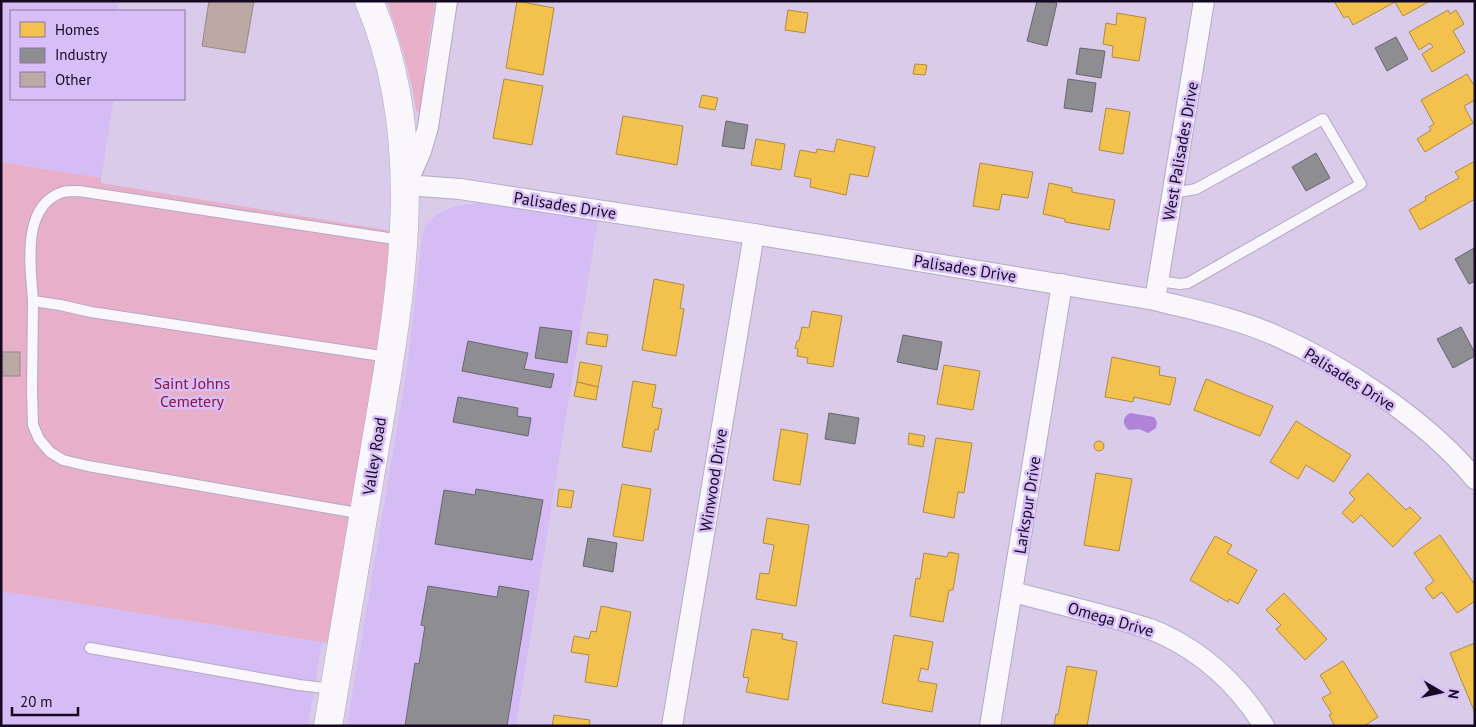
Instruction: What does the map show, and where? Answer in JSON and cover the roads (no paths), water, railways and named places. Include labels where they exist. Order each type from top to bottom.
[{"type":"main road","name":"Valley Road","points":[[328,726],[390,358],[404,240],[406,185],[397,94],[386,47],[369,1]]},
{"type":"street","name":"Valley Road","points":[[406,185],[421,151],[428,127],[448,1]]},
{"type":"street","name":"West Palisades Drive","points":[[1156,291],[1204,1]]},
{"type":"street","name":"Palisades Drive","points":[[406,185],[460,189],[1062,284],[1156,291],[1204,312],[1271,334],[1346,373],[1414,421],[1441,444],[1475,479]]},
{"type":"street","name":"Winwood Drive","points":[[672,726],[754,234]]},
{"type":"street","name":"Larkspur Drive","points":[[990,726],[1062,284]]},
{"type":"street","name":"Omega Drive","points":[[1013,592],[1137,624],[1182,644],[1227,679],[1254,710],[1264,726]]},
{"type":"lane","points":[[1156,291],[1188,283],[1361,184],[1323,119],[1196,189],[1173,193]]},
{"type":"lane","points":[[364,514],[88,466],[63,460],[50,452],[39,439],[33,425],[33,301],[30,242],[34,224],[40,210],[50,199],[63,192],[79,191],[404,240]]},
{"type":"lane","points":[[33,301],[91,312],[390,358]]},
{"type":"lane","points":[[90,648],[299,685],[334,689]]},
{"type":"park label","name":"Saint Johns Cemetery","points":[[192,392]]}]
